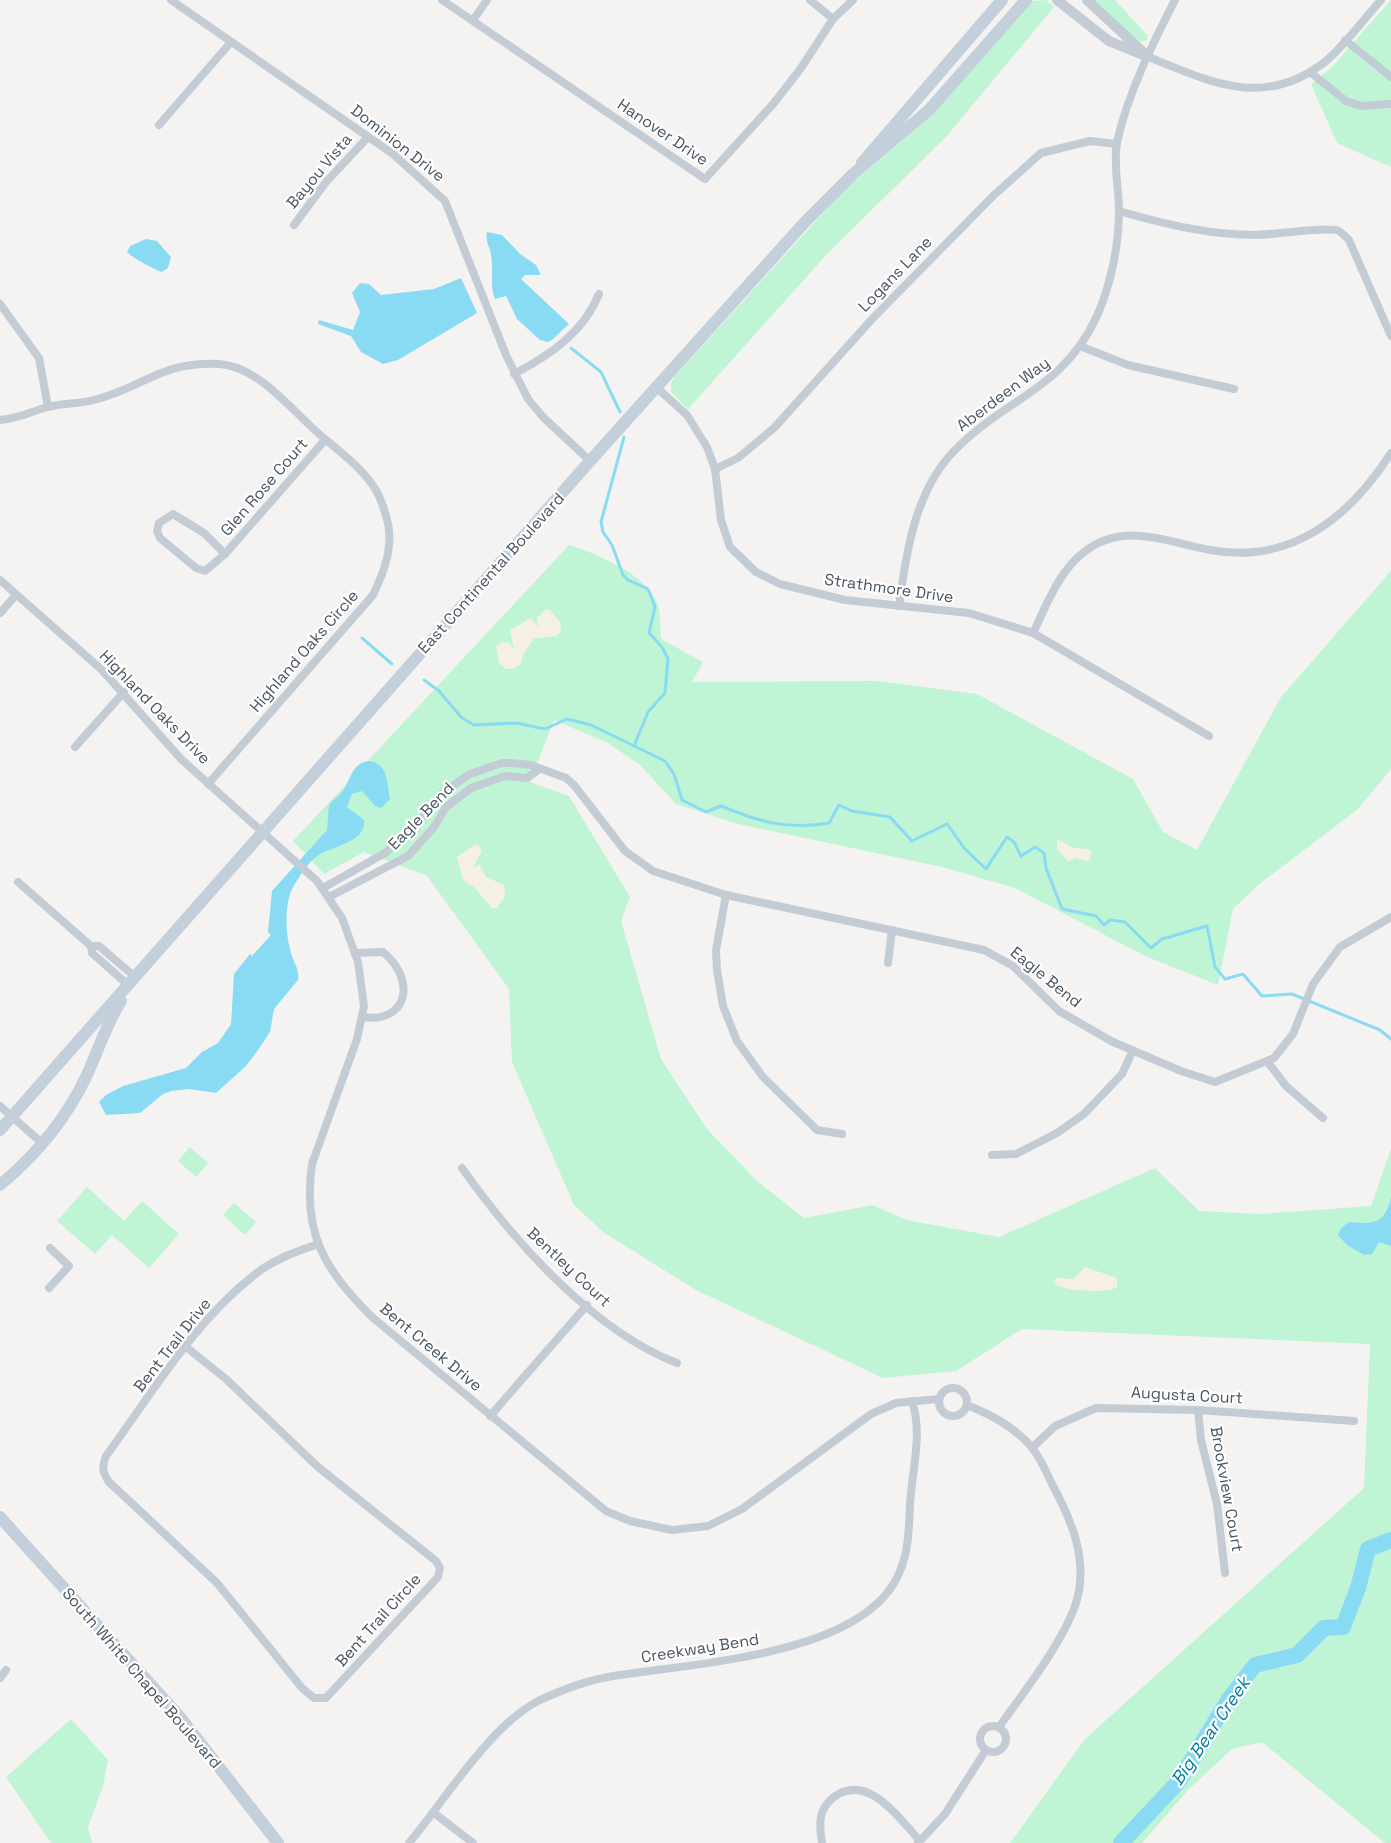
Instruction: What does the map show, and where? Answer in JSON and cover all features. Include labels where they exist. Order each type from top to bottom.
[{"type":"main road","name":"East Continental Boulevard","points":[[0,1130],[590,460],[805,222],[853,174],[1002,0]]},
{"type":"main road","name":"East Continental Boulevard","points":[[853,174],[929,110],[1026,0]]},
{"type":"main road","points":[[0,1185],[43,1144],[85,1078],[106,1028],[131,980]]},
{"type":"main road","name":"South White Chapel Boulevard","points":[[0,1517],[180,1717],[278,1843]]},
{"type":"street","name":"Dominion Drive","points":[[171,0],[368,137],[408,167],[445,201],[514,374],[528,399],[543,417],[590,460]]},
{"type":"street","name":"Hanover Drive","points":[[442,0],[705,179],[774,103],[801,68],[832,19],[854,0]]},
{"type":"street","points":[[473,20],[487,0]]},
{"type":"street","points":[[810,0],[832,19]]},
{"type":"street","points":[[1057,0],[1109,41],[1211,81],[1235,87],[1270,89],[1284,86],[1327,60],[1381,0]]},
{"type":"street","points":[[1087,0],[1146,56]]},
{"type":"street","name":"Aberdeen Way","points":[[899,606],[906,556],[919,511],[953,452],[997,415],[1023,400],[1061,369],[1080,346],[1106,291],[1117,239],[1119,211],[1117,144],[1146,56],[1175,0]]},
{"type":"street","points":[[1345,40],[1391,77]]},
{"type":"street","points":[[159,125],[231,42]]},
{"type":"street","points":[[1310,72],[1346,101],[1360,106],[1391,104]]},
{"type":"street","name":"Bayou Vista","points":[[294,225],[326,182],[368,137]]},
{"type":"street","name":"Logans Lane","points":[[715,469],[738,458],[774,428],[873,318],[994,195],[1041,153],[1090,141],[1117,144]]},
{"type":"street","points":[[1119,211],[1157,222],[1210,232],[1256,235],[1307,232],[1326,228],[1338,230],[1349,240],[1391,336]]},
{"type":"street","points":[[514,374],[537,362],[572,335],[585,321],[599,294]]},
{"type":"street","points":[[0,304],[39,358],[48,407]]},
{"type":"street","points":[[1080,346],[1128,365],[1234,389]]},
{"type":"street","name":"Highland Oaks Circle","points":[[0,420],[18,419],[48,407],[97,400],[166,369],[219,364],[254,378],[276,392],[325,440],[344,453],[380,496],[389,531],[385,567],[373,595],[208,783]]},
{"type":"street","name":"Strathmore Drive","points":[[657,388],[687,415],[707,447],[715,469],[721,519],[730,547],[756,572],[780,584],[845,600],[969,614],[1033,633],[1209,736]]},
{"type":"street","name":"Glen Rose Court","points":[[225,554],[204,533],[183,518],[173,514],[159,523],[157,531],[160,538],[196,568],[205,571],[225,554],[325,440]]},
{"type":"street","points":[[1033,633],[1064,574],[1082,553],[1097,544],[1130,534],[1152,536],[1212,550],[1246,552],[1282,547],[1323,529],[1353,502],[1391,453]]},
{"type":"street","name":"Highland Oaks Drive","points":[[0,580],[124,692],[161,736],[261,832]]},
{"type":"street","points":[[0,613],[16,595]]},
{"type":"street","points":[[75,747],[124,692]]},
{"type":"street","name":"Eagle Bend","points":[[323,888],[391,849],[416,826],[442,793],[470,774],[502,763],[531,765],[538,770],[566,778],[574,785],[625,851],[653,871],[726,896],[984,950],[1013,966],[1059,1011],[1133,1050],[1215,1082],[1274,1058],[1293,1034],[1313,984],[1340,947],[1391,917]]},
{"type":"street","name":"Eagle Bend","points":[[329,897],[408,856],[434,826],[446,807],[471,788],[505,776],[527,778],[538,770]]},
{"type":"street","name":"Bent Creek Drive","points":[[261,832],[323,888],[342,918],[355,953],[362,982],[362,1017],[312,1164],[309,1182],[311,1219],[318,1244],[342,1287],[372,1317],[490,1416],[606,1510],[630,1521],[652,1527],[686,1531],[708,1526],[742,1509],[871,1414],[896,1403],[939,1399]]},
{"type":"street","points":[[18,882],[91,946],[99,946],[131,980]]},
{"type":"street","points":[[726,896],[716,950],[717,970],[723,1006],[737,1041],[763,1077],[817,1130],[843,1134]]},
{"type":"street","points":[[888,963],[892,930]]},
{"type":"street","points":[[355,953],[383,952],[394,961],[405,981],[402,999],[390,1013],[375,1019],[362,1017]]},
{"type":"street","points":[[992,1155],[1016,1154],[1057,1133],[1084,1114],[1122,1074],[1133,1050]]},
{"type":"street","points":[[1267,1061],[1286,1086],[1323,1118]]},
{"type":"street","points":[[0,1106],[43,1144]]},
{"type":"street","name":"Bentley Court","points":[[462,1168],[492,1211],[531,1255],[621,1335],[654,1354],[677,1363]]},
{"type":"street","name":"Bent Trail Drive","points":[[102,1469],[106,1456],[197,1333],[254,1275],[289,1254],[318,1244]]},
{"type":"street","points":[[49,1288],[69,1266],[50,1248]]},
{"type":"street","points":[[490,1416],[587,1305]]},
{"type":"street","name":"Bent Trail Circle","points":[[102,1469],[109,1482],[217,1583],[302,1688],[314,1698],[326,1698],[335,1691],[361,1657],[438,1577],[440,1568],[436,1561],[318,1467],[226,1379],[186,1347]]},
{"type":"street","points":[[959,1389],[966,1395],[967,1405],[963,1413],[949,1416],[941,1409],[939,1399],[945,1391],[959,1389]]},
{"type":"street","name":"Creekway Bend","points":[[410,1843],[503,1727],[538,1701],[577,1684],[608,1677],[722,1663],[760,1654],[846,1625],[874,1606],[900,1572],[908,1543],[918,1426],[912,1401]]},
{"type":"street","points":[[967,1405],[999,1420],[1032,1448],[1071,1520],[1078,1548],[1080,1587],[1068,1623],[999,1727]]},
{"type":"street","name":"Augusta Court","points":[[1032,1448],[1055,1426],[1096,1408],[1198,1410],[1354,1421]]},
{"type":"street","name":"Brookview Court","points":[[1198,1410],[1201,1440],[1218,1504],[1225,1573]]},
{"type":"street","points":[[0,1678],[6,1670]]},
{"type":"street","points":[[990,1726],[999,1727],[1006,1737],[1005,1746],[995,1752],[986,1750],[980,1741],[981,1732],[990,1726]]},
{"type":"street","points":[[822,1843],[820,1817],[823,1807],[835,1796],[854,1789],[876,1797],[919,1842],[945,1814],[986,1750]]},
{"type":"street","points":[[434,1813],[473,1843]]},
{"type":"green space","points":[[1046,0],[1054,7],[946,137],[828,253],[688,409],[671,392],[671,383],[675,376],[845,189],[923,123],[1032,1]]},
{"type":"green space","points":[[1090,0],[1115,0],[1147,35],[1147,40],[1138,42]]},
{"type":"green space","points":[[1391,0],[1391,167],[1337,143],[1311,84],[1330,69]]},
{"type":"green space","points":[[569,545],[621,567],[645,585],[658,606],[661,639],[703,662],[692,682],[877,681],[977,694],[1133,779],[1163,832],[1197,850],[1281,697],[1391,571],[1391,769],[1358,809],[1258,885],[1233,909],[1218,985],[1145,956],[1015,888],[942,867],[738,824],[676,804],[640,765],[608,743],[554,720],[530,782],[569,796],[630,897],[621,921],[661,1059],[707,1129],[757,1181],[804,1218],[873,1205],[906,1220],[999,1237],[1155,1168],[1199,1211],[1261,1214],[1371,1206],[1391,1149],[1391,1843],[1385,1843],[1262,1742],[1232,1749],[1190,1788],[1142,1843],[1010,1843],[1085,1739],[1364,1488],[1370,1344],[1022,1329],[956,1371],[883,1378],[696,1290],[603,1232],[574,1205],[512,1062],[509,989],[427,876],[364,852],[324,874],[293,841]]},
{"type":"green space","points":[[190,1147],[208,1163],[196,1177],[178,1161]]},
{"type":"green space","points":[[87,1187],[124,1221],[142,1201],[179,1234],[149,1268],[112,1235],[95,1254],[57,1221]]},
{"type":"green space","points":[[234,1203],[256,1222],[245,1235],[223,1215]]},
{"type":"green space","points":[[71,1719],[108,1760],[103,1786],[88,1827],[92,1843],[51,1843],[6,1777]]},
{"type":"sand","points":[[546,609],[550,610],[560,622],[561,632],[556,636],[533,639],[523,655],[521,664],[513,669],[505,669],[499,663],[496,646],[502,642],[509,643],[514,650],[510,630],[531,618],[538,627],[537,618]]},
{"type":"sand","points":[[1057,839],[1074,848],[1089,849],[1092,852],[1090,859],[1087,861],[1076,858],[1068,861],[1057,849]]},
{"type":"sand","points":[[474,845],[479,846],[482,851],[473,867],[480,865],[486,877],[504,885],[505,897],[497,908],[492,908],[474,887],[463,880],[457,857]]},
{"type":"sand","points":[[1085,1267],[1117,1278],[1117,1287],[1085,1291],[1058,1286],[1054,1283],[1057,1278],[1074,1279]]},
{"type":"water","points":[[487,232],[502,235],[520,254],[536,265],[541,275],[525,275],[521,279],[569,324],[548,342],[540,340],[517,319],[506,296],[495,299]]},
{"type":"water","points":[[146,239],[157,241],[171,257],[168,268],[162,272],[127,252],[130,246]]},
{"type":"water","points":[[461,278],[477,313],[398,360],[383,364],[361,352],[351,336],[318,324],[319,320],[353,330],[360,312],[352,293],[360,283],[369,284],[381,295],[434,289]]},
{"type":"water","points":[[370,761],[383,770],[390,799],[381,808],[375,806],[362,791],[352,794],[347,807],[364,820],[360,834],[316,857],[292,889],[288,906],[288,941],[298,972],[298,980],[274,1009],[270,1032],[258,1050],[246,1066],[216,1093],[189,1089],[171,1091],[163,1094],[140,1113],[106,1115],[99,1102],[106,1095],[123,1086],[186,1068],[202,1052],[218,1043],[231,1024],[234,974],[250,954],[252,956],[271,935],[268,932],[272,891],[327,830],[329,805],[343,791],[359,764]]},
{"type":"water","points":[[1391,1197],[1391,1246],[1379,1242],[1372,1254],[1364,1255],[1347,1245],[1338,1235],[1341,1228],[1349,1222],[1377,1221],[1385,1213]]},
{"type":"waterway","points":[[571,348],[601,372],[620,412]]},
{"type":"waterway","points":[[624,437],[601,522],[603,532],[612,545],[623,575],[628,580],[648,589],[655,607],[649,633],[662,647],[668,659],[665,693],[648,712],[634,746]]},
{"type":"waterway","points":[[362,638],[392,664]]},
{"type":"waterway","points":[[424,680],[439,691],[461,717],[474,725],[516,723],[545,729],[567,719],[591,725],[665,761],[674,774],[682,800],[706,812],[721,806],[761,820],[800,826],[829,823],[839,805],[852,811],[890,817],[912,841],[947,824],[964,848],[986,869],[1007,837],[1014,842],[1021,856],[1035,847],[1044,853],[1046,868],[1062,909],[1096,916],[1104,925],[1110,920],[1125,922],[1151,948],[1162,939],[1207,926],[1215,967],[1225,979],[1243,974],[1262,996],[1292,994],[1380,1030],[1391,1039]]},
{"type":"waterway","name":"Big Bear Creek","points":[[1121,1843],[1179,1781],[1229,1699],[1255,1665],[1297,1655],[1324,1628],[1343,1627],[1358,1588],[1368,1549],[1391,1540]]}]
